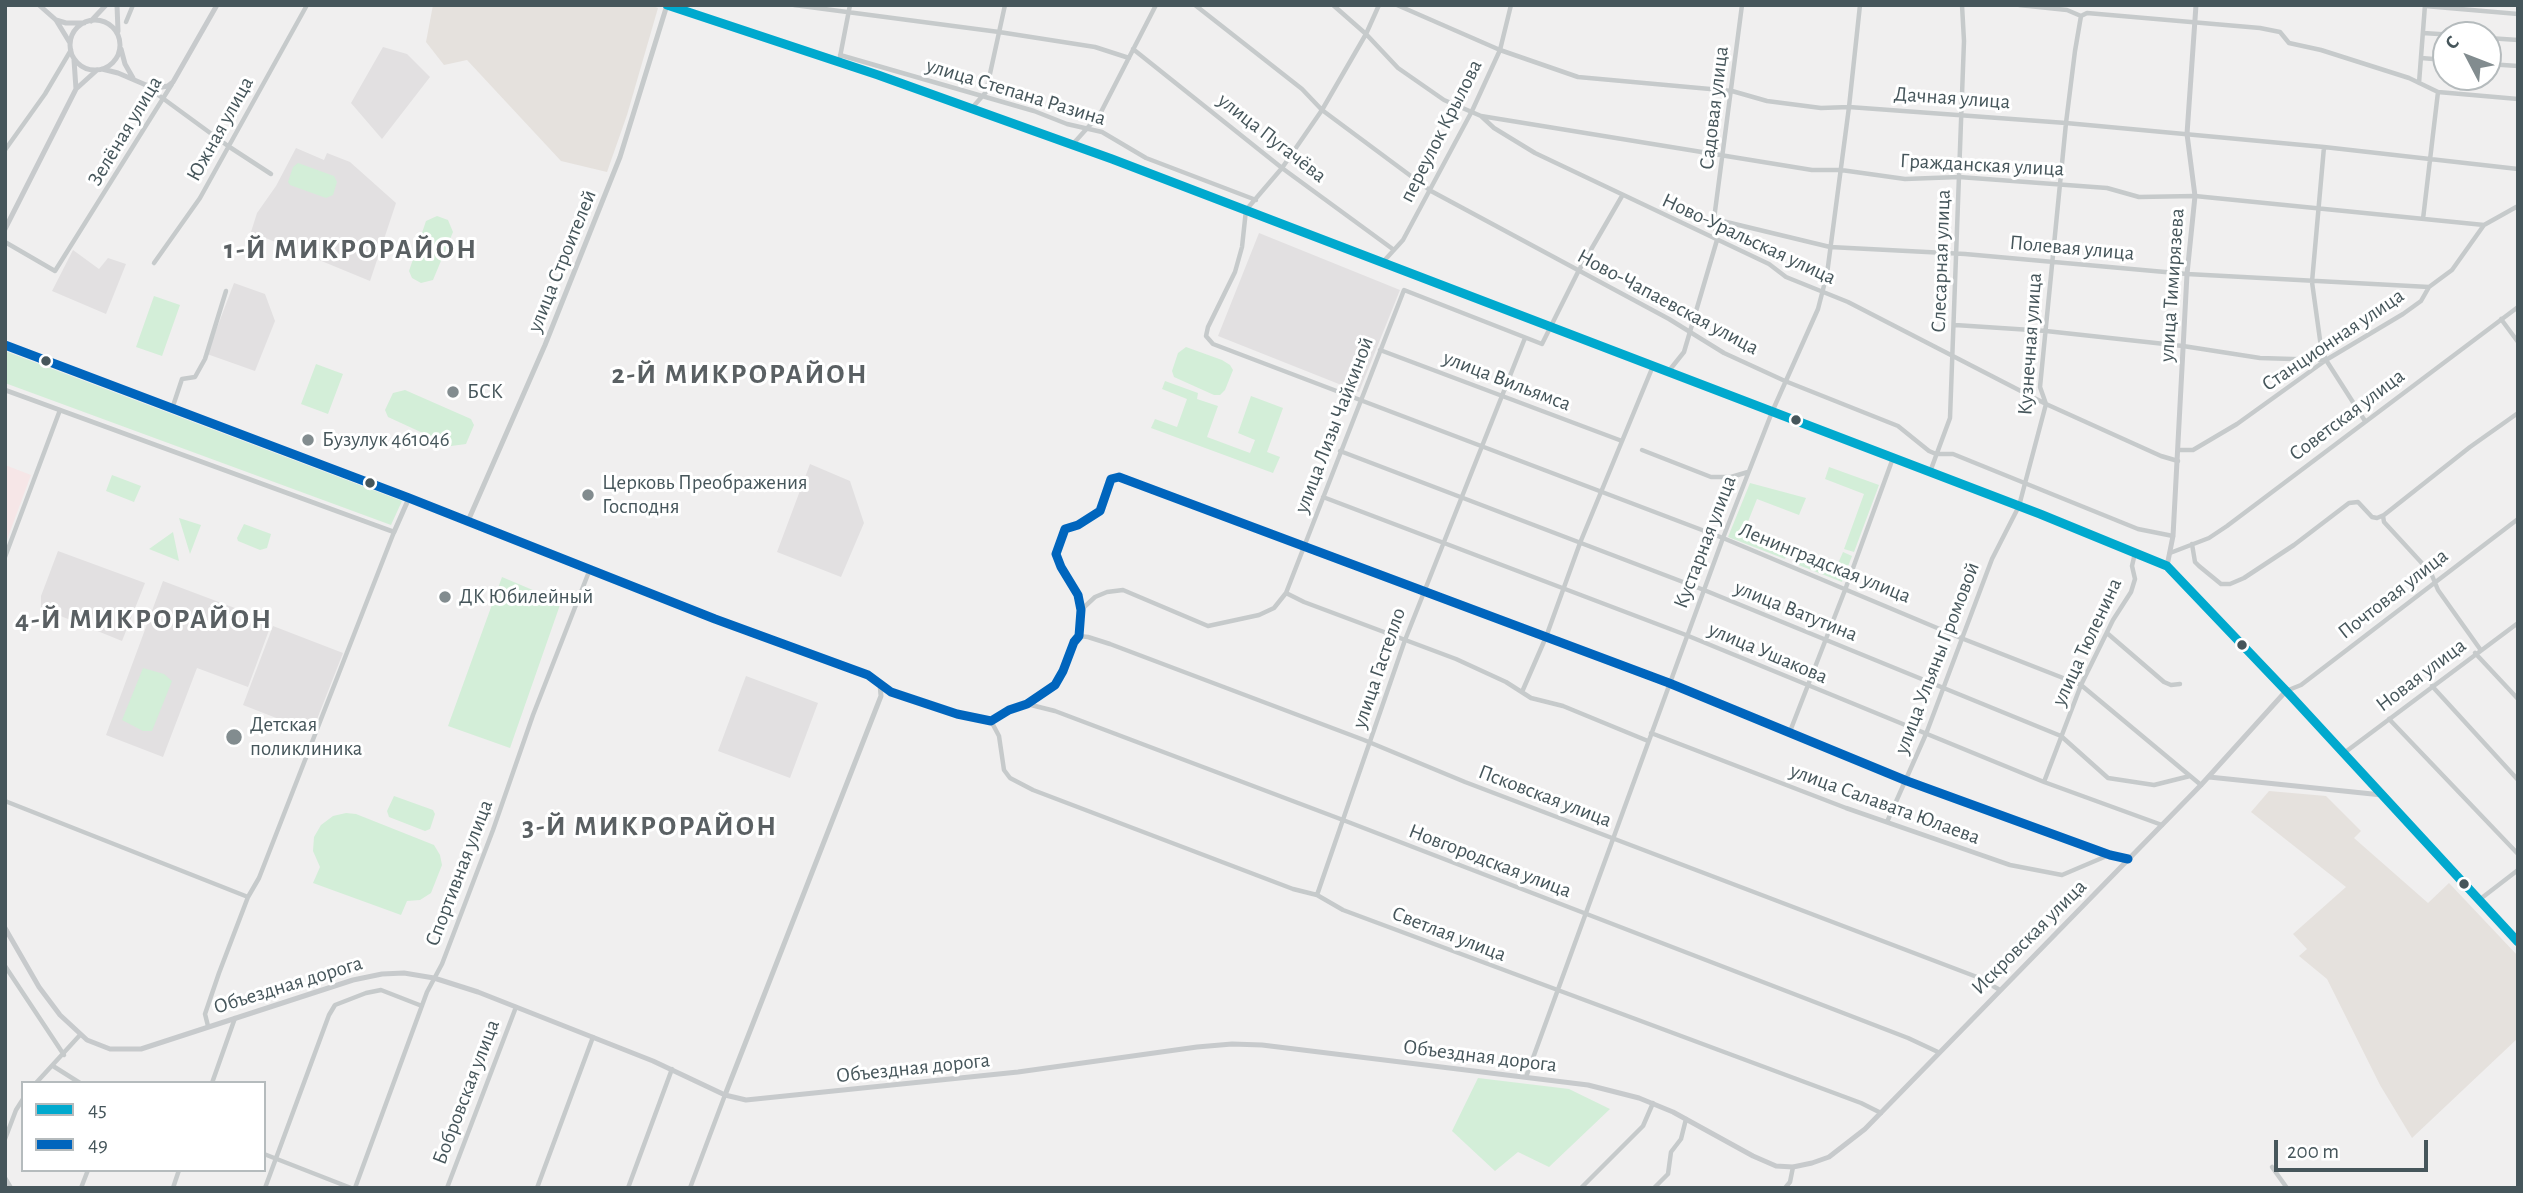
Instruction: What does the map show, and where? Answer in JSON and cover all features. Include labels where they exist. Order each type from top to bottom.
[{"type":"main road","points":[[39,5],[56,20],[70,47],[76,69],[76,89]]},
{"type":"main road","points":[[70,47],[75,31],[106,5]]},
{"type":"main road","points":[[117,5],[120,41],[125,64],[132,78]]},
{"type":"main road","name":"Зелёная улица","points":[[173,82],[217,5]]},
{"type":"main road","points":[[667,5],[840,58],[2019,506],[2167,566],[2518,942]]},
{"type":"main road","name":"улица Тимирязева","points":[[2167,566],[2173,536],[2187,274],[2195,196],[2187,134],[2196,5]]},
{"type":"main road","points":[[5,229],[76,89],[115,61],[120,41],[108,24],[66,23],[56,20]]},
{"type":"main road","points":[[73,57],[85,68],[132,78],[146,86],[162,88],[173,82]]},
{"type":"main road","name":"Искровская улица","points":[[1881,1113],[2209,777],[2286,691]]},
{"type":"main road","points":[[2209,777],[2382,795]]},
{"type":"main road","name":"Объездная дорога","points":[[5,928],[47,997],[80,1035],[103,1047],[129,1051],[367,976],[393,973],[434,978],[516,1007],[672,1069],[724,1096],[746,1100],[1018,1072],[1232,1044],[1262,1045],[1588,1085],[1629,1094],[1686,1119],[1776,1166],[1812,1164],[1829,1157],[1848,1144],[1881,1113]]},
{"type":"street","points":[[126,22],[133,5]]},
{"type":"street","name":"Южная улица","points":[[154,263],[200,198],[307,5]]},
{"type":"street","name":"улица Строителей","points":[[468,521],[545,345],[620,157],[667,5]]},
{"type":"street","points":[[694,15],[696,5]]},
{"type":"street","points":[[794,5],[1096,47],[1129,58]]},
{"type":"street","points":[[840,58],[850,5]]},
{"type":"street","points":[[972,108],[986,92],[1005,5]]},
{"type":"street","points":[[1072,145],[1100,114],[1156,5]]},
{"type":"street","name":"Ново-Чапаевская улица","points":[[1195,5],[1302,89],[1322,110],[1431,191],[1670,320],[1724,353],[1785,381],[1898,426],[1928,451],[1953,454],[2137,529],[2173,536]]},
{"type":"street","name":"Ново-Уральская улица","points":[[1333,5],[1366,34],[1398,68],[1444,100],[1481,116],[1494,128],[1535,153],[1769,264],[1786,277],[1848,302],[2046,404],[2161,456],[2178,461]]},
{"type":"street","points":[[1246,211],[1282,168],[1322,110],[1366,34],[1379,5]]},
{"type":"street","name":"Дачная улица","points":[[1397,5],[1500,50],[1578,77],[1732,91],[1767,102],[1821,108],[1849,107],[2066,123],[2324,147],[2518,169]]},
{"type":"street","name":"переулок Крылова","points":[[1383,263],[1402,240],[1431,191],[1472,111],[1500,50],[1511,5]]},
{"type":"street","name":"Садовая улица","points":[[1668,372],[1684,352],[1717,240],[1714,219],[1742,5]]},
{"type":"street","name":"Кустарная улица","points":[[1525,1078],[1686,635],[1772,412],[1818,309],[1841,170],[1860,5]]},
{"type":"street","name":"Слесарная улица","points":[[1930,472],[1950,418],[1964,41],[1962,5]]},
{"type":"street","points":[[2019,5],[2067,10],[2081,16],[2087,13],[2195,21],[2280,32],[2289,43],[2321,50],[2438,92],[2518,100]]},
{"type":"street","points":[[2419,83],[2425,6],[2518,14]]},
{"type":"street","name":"Кузнечная улица","points":[[2019,506],[2046,404],[2040,387],[2066,123],[2081,16]]},
{"type":"street","points":[[2423,33],[2432,34]]},
{"type":"street","points":[[5,150],[45,94],[70,47]]},
{"type":"street","name":"улица Пугачёва","points":[[1133,49],[1282,168],[1394,250]]},
{"type":"street","name":"улица Степана Разина","points":[[840,58],[1102,132],[1146,158],[1256,200]]},
{"type":"street","points":[[2421,58],[2432,59]]},
{"type":"street","name":"Зелёная улица","points":[[5,242],[55,271],[173,82]]},
{"type":"street","points":[[146,86],[271,174]]},
{"type":"street","points":[[2423,219],[2438,92]]},
{"type":"street","name":"Гражданская улица","points":[[1481,116],[1713,152],[1724,158],[1812,170],[1841,170],[1905,179],[1959,177],[2060,184],[2107,188],[2139,197],[2195,196],[2484,225]]},
{"type":"street","points":[[2324,147],[2312,282],[2321,347],[2326,360],[2365,421]]},
{"type":"street","points":[[1525,338],[1542,344],[1578,272],[1622,196]]},
{"type":"street","name":"Станционная улица","points":[[2179,450],[2193,450],[2237,424],[2326,360],[2403,314],[2421,300],[2429,287],[2452,270],[2484,225],[2518,206]]},
{"type":"street","name":"Ленинградская улица","points":[[1246,211],[1242,247],[1235,272],[1208,327],[1206,336],[1213,344],[1723,538],[1961,638],[2081,685],[2201,785]]},
{"type":"street","name":"Полевая улица","points":[[1714,219],[1830,247],[2052,261],[2187,274],[2429,287]]},
{"type":"street","name":"улица Лизы Чайкиной","points":[[1081,610],[1095,597],[1123,590],[1208,626],[1259,615],[1274,608],[1286,593],[1404,290],[1525,338]]},
{"type":"street","points":[[172,409],[183,379],[195,377],[205,359],[226,291]]},
{"type":"street","name":"Советская улица","points":[[2170,553],[2209,538],[2227,526],[2518,307]]},
{"type":"street","points":[[2501,320],[2518,342]]},
{"type":"street","points":[[1955,326],[2046,331],[2183,346],[2260,358],[2326,360]]},
{"type":"street","name":"улица Гастелло","points":[[1317,895],[1405,640],[1525,338]]},
{"type":"street","points":[[5,345],[409,498],[715,619],[868,675],[880,685],[929,706],[991,721],[1009,710],[1027,704],[1055,685],[1063,671],[1073,642],[1079,636],[1081,610],[1078,595],[1056,554],[1065,529],[1078,525],[1100,511],[1111,479],[1119,477],[1669,683],[1907,782],[2110,855],[2128,859]]},
{"type":"street","name":"улица Вильямса","points":[[1380,350],[1622,442]]},
{"type":"street","points":[[1522,692],[1653,366]]},
{"type":"street","points":[[5,390],[394,532]]},
{"type":"street","points":[[5,557],[60,410]]},
{"type":"street","points":[[2192,544],[2195,562],[2221,584],[2230,584],[2244,578],[2294,545],[2349,503],[2358,502],[2372,517],[2384,515],[2518,413]]},
{"type":"street","points":[[1642,450],[1711,477],[1731,477],[1749,471]]},
{"type":"street","name":"улица Ватутина","points":[[1340,451],[1704,590],[2061,736],[2108,778],[2154,785],[2191,776]]},
{"type":"street","points":[[1789,734],[1846,590],[1893,458]]},
{"type":"street","name":"улица Ушакова","points":[[1323,497],[1686,635],[1807,687],[2044,782],[2162,825]]},
{"type":"street","points":[[208,1026],[205,1014],[207,1007],[248,897],[264,867],[409,498]]},
{"type":"street","name":"улица Ульяны Громовой","points":[[1887,822],[1907,782],[1992,559],[2019,506]]},
{"type":"street","points":[[2384,515],[2384,522],[2431,573],[2438,590],[2478,651],[2518,699]]},
{"type":"street","name":"Почтовая улица","points":[[2286,691],[2301,685],[2518,519]]},
{"type":"street","name":"улица Тюленина","points":[[2044,782],[2081,685],[2107,633],[2132,592],[2135,553]]},
{"type":"street","name":"Спортивная улица","points":[[353,1188],[422,1006],[442,964],[533,715],[590,569]]},
{"type":"street","points":[[1286,593],[1456,659],[1540,701],[1563,706],[1648,741]]},
{"type":"street","name":"Новая улица","points":[[2344,753],[2518,623]]},
{"type":"street","points":[[2107,633],[2164,682],[2171,685],[2180,684]]},
{"type":"street","name":"Псковская улица","points":[[1079,636],[1110,644],[1977,977],[2000,990]]},
{"type":"street","points":[[690,1188],[881,696],[880,685]]},
{"type":"street","points":[[2432,686],[2518,780]]},
{"type":"street","name":"Новгородская улица","points":[[1027,704],[1055,711],[1343,820],[1908,1038],[1938,1052]]},
{"type":"street","points":[[2389,719],[2518,854]]},
{"type":"street","name":"Светлая улица","points":[[991,721],[999,736],[1004,770],[1010,778],[1033,790],[1293,889],[1317,895],[1343,910],[1861,1103],[1881,1113]]},
{"type":"street","name":"улица Салавата Юлаева","points":[[1651,733],[1726,763],[2010,865],[2062,875],[2110,855]]},
{"type":"street","points":[[5,801],[248,897]]},
{"type":"street","points":[[2479,900],[2518,870]]},
{"type":"street","points":[[5,966],[64,1055]]},
{"type":"street","points":[[265,1188],[335,1005],[381,990],[422,1006]]},
{"type":"street","name":"Бобровская улица","points":[[447,1188],[516,1007]]},
{"type":"street","points":[[213,1081],[236,1017]]},
{"type":"street","points":[[38,1081],[80,1035]]},
{"type":"street","points":[[537,1188],[593,1037]]},
{"type":"street","points":[[52,1066],[76,1081]]},
{"type":"street","points":[[628,1188],[672,1069]]},
{"type":"street","points":[[5,1139],[21,1103]]},
{"type":"street","points":[[1581,1188],[1643,1126],[1653,1103]]},
{"type":"street","points":[[1654,1188],[1668,1174],[1671,1153],[1681,1139],[1686,1119]]},
{"type":"street","points":[[266,1155],[353,1188]]},
{"type":"street","points":[[1785,1188],[1790,1182],[1793,1167]]},
{"type":"street","points":[[2272,1167],[2287,1188]]},
{"type":"street","points":[[5,1178],[11,1188]]},
{"type":"shaded area","points":[[433,5],[650,5],[658,8],[627,115],[607,172],[561,161],[467,60],[444,65],[426,42]]},
{"type":"shaded area","points":[[383,47],[407,54],[430,77],[382,139],[351,103]]},
{"type":"shaded area","points":[[296,148],[324,160],[327,153],[350,162],[396,203],[370,281],[251,232],[257,213],[276,186]]},
{"type":"shaded area","points":[[1259,233],[1400,290],[1359,392],[1218,336]]},
{"type":"shaded area","points":[[73,250],[99,269],[108,258],[126,264],[106,314],[52,291]]},
{"type":"shaded area","points":[[234,283],[265,294],[275,321],[255,371],[207,354]]},
{"type":"shaded area","points":[[810,464],[850,481],[864,523],[841,577],[777,552]]},
{"type":"shaded area","points":[[5,465],[31,475],[5,545]]},
{"type":"shaded area","points":[[58,551],[145,583],[122,641],[41,608],[41,596]]},
{"type":"shaded area","points":[[163,581],[272,622],[248,687],[197,668],[163,757],[106,735]]},
{"type":"shaded area","points":[[273,626],[343,653],[312,732],[243,705]]},
{"type":"shaded area","points":[[746,676],[818,703],[790,778],[718,751]]},
{"type":"shaded area","points":[[2269,791],[2326,796],[2361,831],[2354,838],[2428,903],[2449,883],[2518,956],[2518,1038],[2412,1138],[2380,1085],[2327,979],[2299,956],[2307,949],[2293,934],[2346,887],[2251,812]]},
{"type":"green space","points":[[298,163],[334,176],[337,182],[333,195],[326,198],[290,185],[288,182],[293,167]]},
{"type":"green space","points":[[437,216],[448,220],[453,232],[433,280],[421,283],[412,278],[409,271],[426,221]]},
{"type":"green space","points":[[154,296],[180,305],[162,356],[136,347]]},
{"type":"green space","points":[[1186,347],[1230,365],[1233,370],[1225,390],[1220,395],[1214,395],[1174,377],[1172,371],[1178,353]]},
{"type":"green space","points":[[5,351],[402,501],[391,525],[5,383]]},
{"type":"green space","points":[[316,364],[343,374],[328,414],[301,404]]},
{"type":"green space","points":[[1165,381],[1198,393],[1197,399],[1218,406],[1207,437],[1250,453],[1255,440],[1238,433],[1251,396],[1283,408],[1267,452],[1280,457],[1273,473],[1151,428],[1155,419],[1177,427],[1187,399],[1162,389]]},
{"type":"green space","points":[[405,390],[471,419],[474,425],[466,444],[451,446],[388,417],[385,410],[393,393]]},
{"type":"green space","points":[[1829,467],[1879,485],[1854,552],[1844,549],[1864,494],[1825,479]]},
{"type":"green space","points":[[112,475],[141,486],[134,502],[106,491]]},
{"type":"green space","points":[[1750,483],[1806,498],[1799,515],[1757,499],[1745,529],[1789,548],[1785,559],[1728,537]]},
{"type":"green space","points":[[179,518],[201,525],[190,554]]},
{"type":"green space","points":[[244,524],[271,534],[267,548],[260,550],[238,541]]},
{"type":"green space","points":[[173,532],[179,561],[149,549]]},
{"type":"green space","points":[[1843,552],[1852,556],[1842,582],[1796,564],[1800,554],[1836,568]]},
{"type":"green space","points":[[502,577],[561,602],[510,748],[448,726]]},
{"type":"green space","points":[[143,668],[164,674],[172,681],[152,731],[143,731],[122,720]]},
{"type":"green space","points":[[394,796],[433,810],[435,814],[430,829],[425,831],[389,817],[387,811]]},
{"type":"green space","points":[[356,814],[434,845],[442,865],[431,893],[420,900],[407,901],[401,915],[313,883],[320,867],[313,851],[314,837],[321,825],[333,816]]},
{"type":"green space","points":[[1478,1078],[1569,1089],[1610,1109],[1549,1167],[1518,1152],[1495,1171],[1452,1131]]},
{"type":"transit line","name":"45","points":[[667,5],[878,75],[1112,159],[2040,514],[2167,566],[2518,942]]},
{"type":"transit line","name":"49","points":[[5,345],[409,498],[715,619],[868,675],[891,692],[957,714],[991,721],[1009,710],[1027,704],[1055,685],[1079,636],[1081,610],[1078,595],[1056,554],[1065,529],[1078,525],[1100,511],[1111,479],[1119,477],[1669,683],[1907,781],[2110,855],[2128,859]]},
{"type":"place","name":"БСК","points":[[453,392]]},
{"type":"place","name":"Бузулук 461046","points":[[308,440]]},
{"type":"place","name":"Церковь Преображения Господня","points":[[588,495]]},
{"type":"place","name":"ДК Юбилейный","points":[[445,597]]},
{"type":"place","name":"Детская поликлиника","points":[[234,737]]},
{"type":"district","name":"1-Й МИКРОРАЙОН","points":[[351,250]]},
{"type":"district","name":"2-Й МИКРОРАЙОН","points":[[740,375]]},
{"type":"district","name":"4-Й МИКРОРАЙОН","points":[[144,620]]},
{"type":"district","name":"3-Й МИКРОРАЙОН","points":[[650,827]]}]
